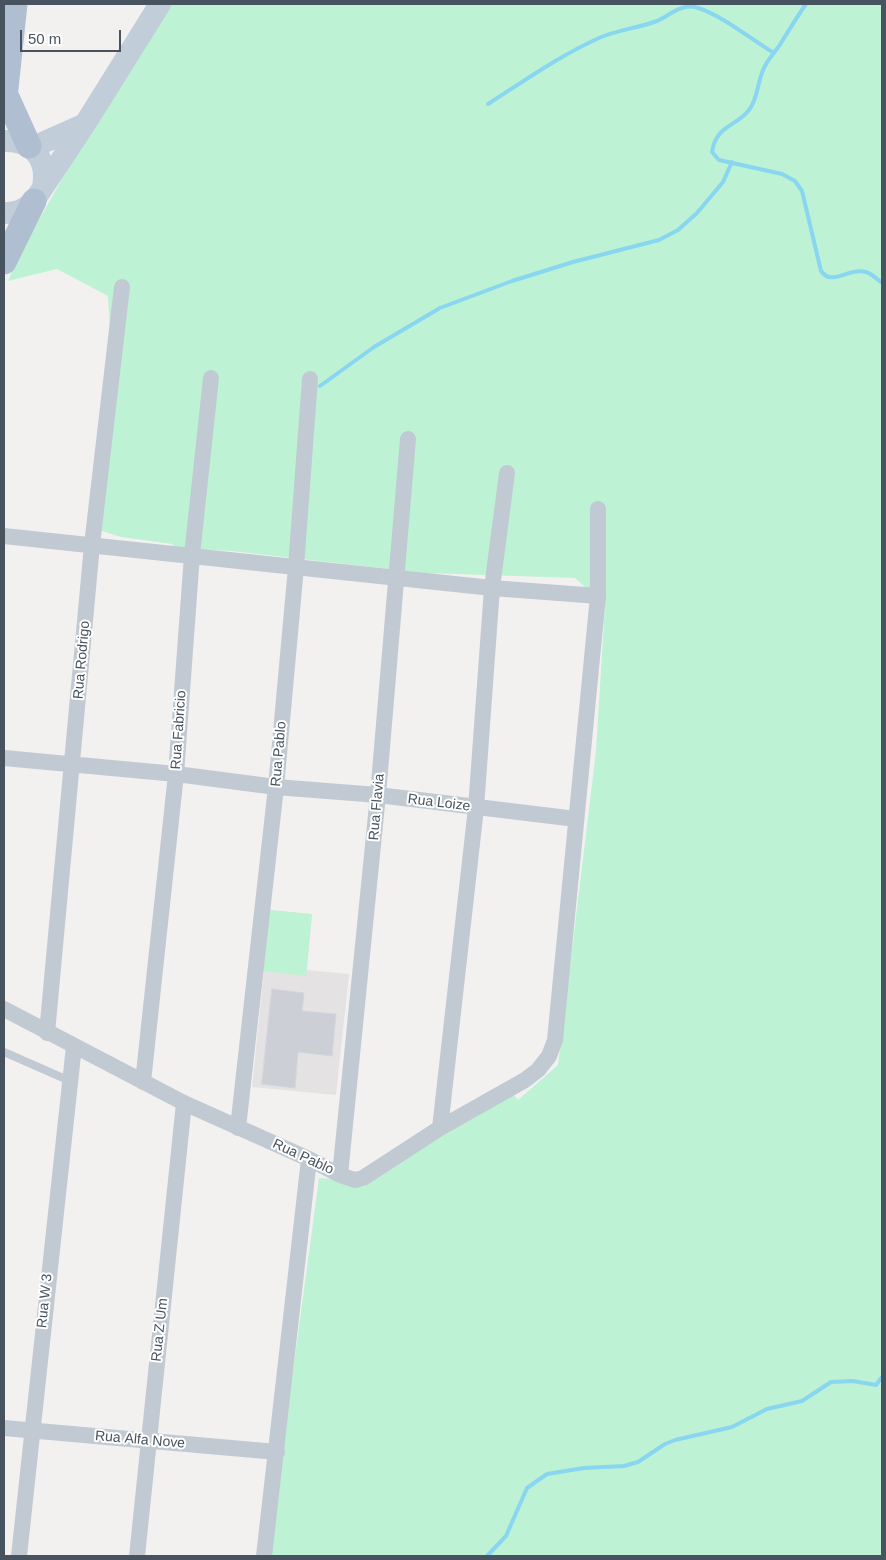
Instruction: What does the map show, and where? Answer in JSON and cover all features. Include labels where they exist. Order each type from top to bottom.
[{"type":"main road","points":[[4,262],[45,176],[38,156],[30,147],[5,100],[16,4]]},
{"type":"main road","points":[[4,213],[14,213],[25,209],[38,194],[85,124],[160,4]]},
{"type":"main road","points":[[4,140],[15,140],[30,147],[85,124]]},
{"type":"street","name":"Rua Rodrigo","points":[[47,1033],[92,545],[122,287]]},
{"type":"street","name":"Rua Fabricio","points":[[143,1082],[176,774],[192,555],[211,378]]},
{"type":"street","name":"Rua Pablo","points":[[238,1128],[276,787],[296,567],[310,379]]},
{"type":"street","name":"Rua Flavia","points":[[340,1175],[378,795],[408,439]]},
{"type":"street","points":[[440,1128],[476,808],[492,588],[507,474]]},
{"type":"street","points":[[340,1175],[355,1180],[362,1178],[440,1128],[525,1080],[538,1070],[549,1056],[555,1040],[598,596],[598,509]]},
{"type":"street","points":[[4,536],[492,588],[598,596]]},
{"type":"street","name":"Rua Loize","points":[[4,758],[176,774],[276,787],[378,795],[576,819]]},
{"type":"street","name":"Rua Pablo","points":[[4,1009],[184,1103],[309,1159],[340,1175]]},
{"type":"street","name":"Rua W 3","points":[[19,1556],[74,1046]]},
{"type":"street","name":"Rua Z Um","points":[[137,1556],[184,1103]]},
{"type":"street","points":[[264,1556],[309,1159]]},
{"type":"street","name":"Rua Alfa Nove","points":[[4,1428],[277,1452]]},
{"type":"lane","points":[[4,1052],[70,1081]]},
{"type":"shaded area","points":[[270,910],[312,914],[307,970],[349,974],[336,1095],[252,1087]]},
{"type":"green space","points":[[172,4],[882,4],[882,1556],[268,1556],[319,1178],[352,1181],[364,1187],[391,1155],[511,1092],[518,1100],[558,1065],[596,751],[605,605],[575,578],[425,573],[231,551],[175,548],[172,544],[121,537],[96,529],[111,346],[108,296],[57,269],[8,281],[18,257],[80,147]]},
{"type":"green space","points":[[270,910],[312,914],[306,976],[263,971]]},
{"type":"building","points":[[272,989],[304,993],[302,1011],[336,1014],[332,1056],[298,1052],[295,1088],[262,1084]]},
{"type":"waterway","points":[[806,4],[768,60],[749,110],[744,116],[722,131],[714,143],[712,152],[719,160],[782,174],[795,181],[802,191],[821,271],[825,275],[835,277],[859,271],[872,275],[882,283]]},
{"type":"waterway","points":[[488,104],[542,69],[584,45],[606,35],[657,21],[690,6],[714,15],[774,53]]},
{"type":"waterway","points":[[320,386],[374,347],[440,308],[512,281],[573,262],[659,240],[678,230],[697,213],[723,182],[732,162]]},
{"type":"waterway","points":[[487,1556],[506,1536],[527,1488],[547,1474],[584,1468],[624,1466],[638,1462],[665,1444],[675,1440],[732,1427],[767,1409],[802,1401],[831,1382],[853,1381],[876,1385],[882,1377]]}]
